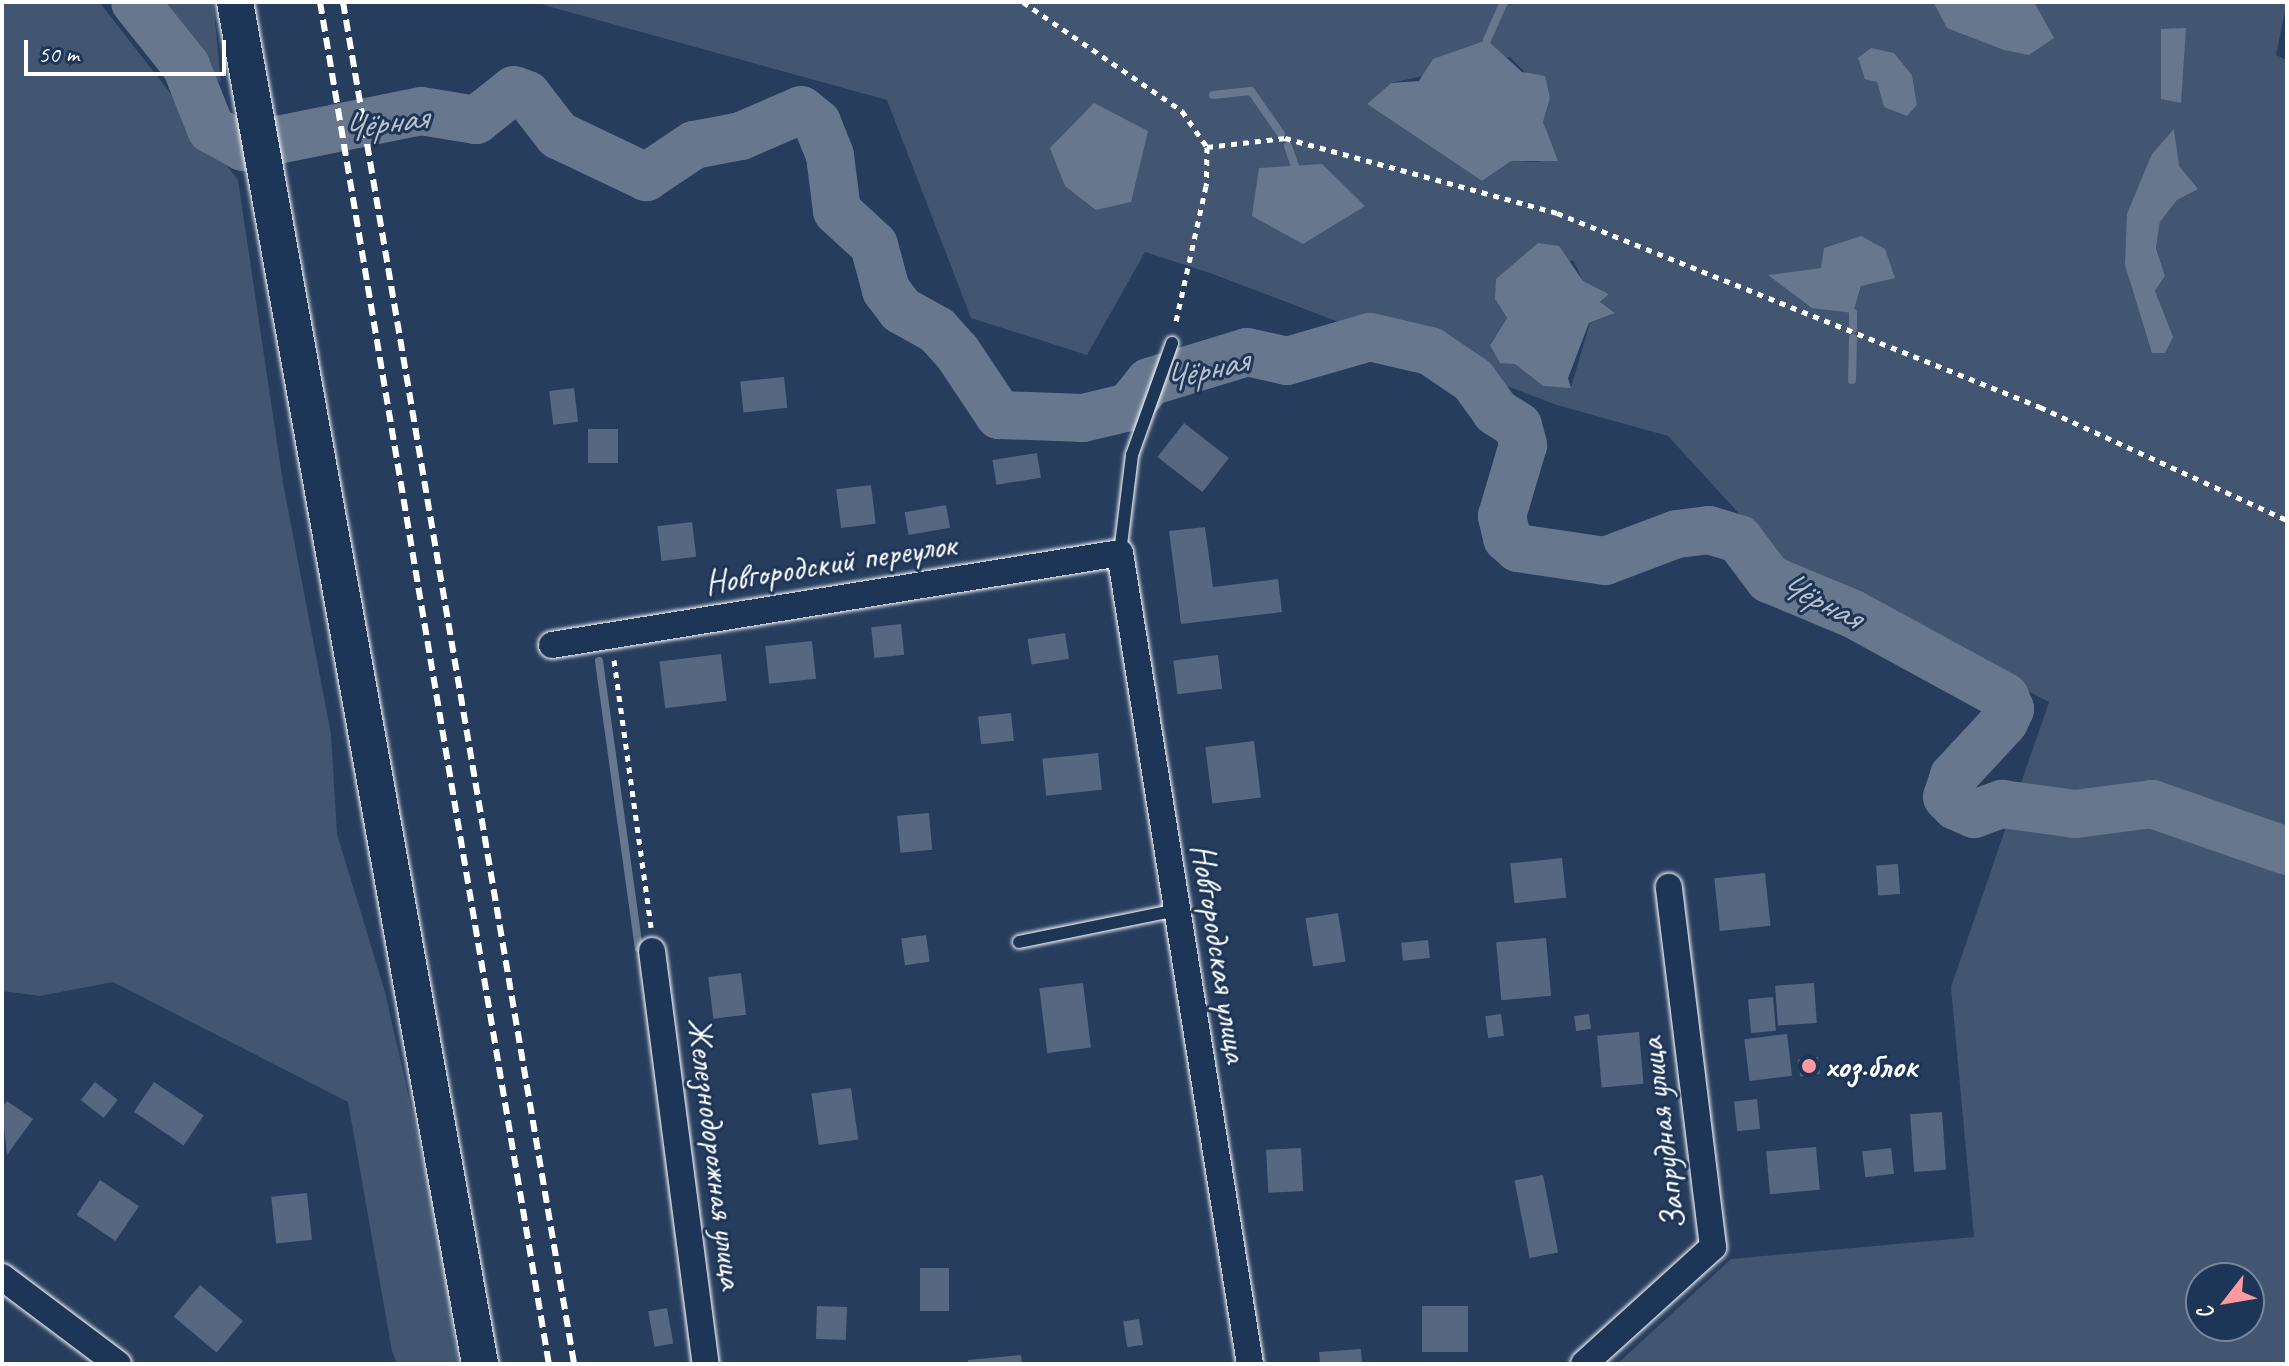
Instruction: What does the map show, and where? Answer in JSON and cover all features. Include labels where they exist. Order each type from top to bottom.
[{"type":"street","points":[[235,2],[480,1364]]},
{"type":"street","name":"Новгородский переулок","points":[[552,645],[1120,553]]},
{"type":"street","name":"Новгородская улица","points":[[1120,553],[1250,1364]]},
{"type":"street","name":"Запрудная улица","points":[[1584,1364],[1713,1247],[1669,887]]},
{"type":"street","name":"Железнодорожная улица","points":[[658,948],[706,1364]]},
{"type":"street","points":[[2,1277],[118,1364]]},
{"type":"lane","points":[[1120,553],[1132,455],[1172,343]]},
{"type":"lane","points":[[1019,942],[1177,910]]},
{"type":"path","points":[[1023,2],[1182,111],[1207,147],[1206,186],[1172,343]]},
{"type":"path","points":[[1207,147],[1285,138],[1557,213],[2040,407],[2287,520]]},
{"type":"path","points":[[634,632],[612,661],[658,948]]},
{"type":"shaded area","points":[[2,2],[100,3],[238,180],[283,483],[331,734],[337,834],[385,992],[441,1240],[458,1364],[397,1364],[392,1351],[348,1102],[113,982],[40,996],[2,991]]},
{"type":"shaded area","points":[[157,2],[213,2],[221,83],[199,64]]},
{"type":"shaded area","points":[[533,2],[1933,2],[1947,28],[2042,23],[2034,2],[2287,2],[2276,55],[2287,60],[2287,1364],[1617,1364],[1731,1259],[1974,1237],[1951,987],[2049,702],[1788,567],[1668,436],[1557,405],[1210,273],[1145,252],[1087,355],[971,318],[887,100]],"holes":[[[1894,53],[1912,75],[1917,105],[1884,107],[1877,82]],[[1510,57],[1550,98],[1543,122],[1550,147],[1539,162],[1511,161],[1482,181],[1367,104],[1391,83]],[[2175,130],[2177,200],[2160,222],[2156,248],[2165,276],[2155,291],[2152,154]],[[1573,260],[1583,281],[1609,294],[1600,302],[1615,313],[1590,323],[1571,387],[1543,386],[1490,344],[1507,318],[1495,299]],[[1822,268],[1861,286],[1853,313],[1770,275]]]},
{"type":"shaded area","points":[[1933,2],[2034,2],[2054,38],[2029,55],[2004,50],[1947,28]]},
{"type":"shaded area","points":[[2186,28],[2181,103],[2161,99],[2161,29]]},
{"type":"shaded area","points":[[1487,40],[1522,72],[1545,76],[1550,98],[1543,122],[1558,161],[1511,161],[1482,181],[1367,104],[1391,83],[1419,81],[1433,59]]},
{"type":"shaded area","points":[[1871,48],[1894,53],[1912,75],[1917,105],[1907,116],[1884,107],[1877,82],[1865,79],[1858,58]]},
{"type":"shaded area","points":[[1094,103],[1148,131],[1131,202],[1096,210],[1065,186],[1050,148]]},
{"type":"shaded area","points":[[2174,129],[2179,166],[2198,189],[2177,200],[2160,222],[2156,248],[2165,276],[2155,291],[2173,337],[2165,353],[2152,353],[2125,265],[2127,214],[2152,154]]},
{"type":"shaded area","points":[[1322,164],[1365,206],[1303,244],[1252,216],[1259,168]]},
{"type":"shaded area","points":[[1861,236],[1885,249],[1895,278],[1861,286],[1853,313],[1812,308],[1768,275],[1821,268],[1824,248]]},
{"type":"shaded area","points":[[1538,243],[1559,246],[1583,281],[1609,294],[1600,302],[1615,313],[1589,323],[1568,378],[1571,388],[1543,386],[1515,364],[1500,363],[1490,345],[1507,318],[1495,299],[1496,279]]},
{"type":"building","points":[[784,377],[787,408],[743,412],[740,382]]},
{"type":"building","points":[[574,388],[578,422],[553,425],[549,391]]},
{"type":"building","points":[[1184,423],[1229,458],[1202,492],[1158,457]]},
{"type":"building","points":[[588,429],[618,429],[618,463],[588,463]]},
{"type":"building","points":[[1037,453],[1041,478],[996,485],[993,460]]},
{"type":"building","points":[[871,485],[876,524],[841,528],[836,489]]},
{"type":"building","points":[[946,505],[950,528],[909,535],[905,512]]},
{"type":"building","points":[[692,522],[696,557],[662,561],[657,526]]},
{"type":"building","points":[[1205,527],[1213,587],[1278,579],[1282,612],[1181,624],[1169,531]]},
{"type":"building","points":[[901,624],[904,655],[874,658],[871,627]]},
{"type":"building","points":[[1065,633],[1069,659],[1032,665],[1027,639]]},
{"type":"building","points":[[812,641],[816,679],[769,684],[765,646]]},
{"type":"building","points":[[721,654],[727,701],[665,708],[659,662]]},
{"type":"building","points":[[1218,655],[1222,689],[1177,694],[1173,660]]},
{"type":"building","points":[[1011,713],[1014,741],[981,744],[978,716]]},
{"type":"building","points":[[1254,741],[1261,798],[1212,804],[1205,747]]},
{"type":"building","points":[[1098,753],[1102,790],[1046,796],[1042,759]]},
{"type":"building","points":[[929,813],[932,850],[900,853],[897,816]]},
{"type":"building","points":[[1562,858],[1566,898],[1514,903],[1510,863]]},
{"type":"building","points":[[1898,864],[1900,894],[1878,895],[1876,866]]},
{"type":"building","points":[[1765,873],[1771,926],[1720,931],[1714,878]]},
{"type":"building","points":[[1338,913],[1346,961],[1313,967],[1305,918]]},
{"type":"building","points":[[926,935],[930,962],[905,965],[901,938]]},
{"type":"building","points":[[1546,938],[1551,996],[1501,1000],[1496,942]]},
{"type":"building","points":[[1428,940],[1430,958],[1403,961],[1401,943]]},
{"type":"building","points":[[741,973],[746,1015],[713,1019],[708,977]]},
{"type":"building","points":[[1083,983],[1091,1048],[1047,1053],[1039,988]]},
{"type":"building","points":[[1814,983],[1817,1023],[1778,1026],[1775,986]]},
{"type":"building","points":[[1773,997],[1776,1031],[1751,1033],[1748,999]]},
{"type":"building","points":[[1501,1014],[1504,1036],[1488,1038],[1485,1016]]},
{"type":"building","points":[[1589,1014],[1591,1029],[1576,1031],[1574,1016]]},
{"type":"building","points":[[1639,1032],[1644,1084],[1602,1087],[1597,1036]]},
{"type":"building","points":[[1787,1034],[1792,1076],[1749,1081],[1744,1039]]},
{"type":"building","name":"хоз.блок","points":[[1818,1057],[1820,1074],[1800,1076],[1798,1059]]},
{"type":"building","points":[[95,1082],[118,1100],[104,1118],[81,1100]]},
{"type":"building","points":[[154,1082],[204,1116],[184,1145],[134,1112]]},
{"type":"building","points":[[851,1088],[858,1139],[819,1145],[811,1094]]},
{"type":"building","points":[[1757,1099],[1760,1129],[1737,1131],[1734,1101]]},
{"type":"building","points":[[7,1101],[33,1119],[7,1155],[2,1108]]},
{"type":"building","points":[[1942,1112],[1946,1170],[1914,1172],[1910,1114]]},
{"type":"building","points":[[1816,1147],[1820,1190],[1770,1194],[1766,1151]]},
{"type":"building","points":[[1301,1148],[1303,1191],[1268,1193],[1266,1150]]},
{"type":"building","points":[[1891,1148],[1894,1174],[1865,1177],[1862,1152]]},
{"type":"building","points":[[1543,1175],[1558,1253],[1530,1258],[1515,1181]]},
{"type":"building","points":[[100,1180],[139,1206],[115,1241],[77,1215]]},
{"type":"building","points":[[307,1193],[312,1240],[276,1244],[271,1197]]},
{"type":"building","points":[[920,1268],[949,1268],[949,1311],[920,1311]]},
{"type":"building","points":[[200,1285],[243,1321],[217,1352],[174,1316]]},
{"type":"building","points":[[817,1306],[847,1307],[846,1340],[816,1339]]},
{"type":"building","points":[[1422,1306],[1468,1306],[1468,1352],[1422,1352]]},
{"type":"building","points":[[667,1308],[673,1343],[655,1347],[648,1311]]},
{"type":"building","points":[[1139,1319],[1143,1345],[1127,1347],[1123,1322]]},
{"type":"building","points":[[1361,1349],[1362,1364],[1320,1364],[1319,1352]]},
{"type":"building","points":[[1021,1355],[1022,1364],[968,1364],[968,1360]]},
{"type":"waterway","name":"Чёрная","points":[[135,2],[186,66],[211,129],[243,147],[421,111],[476,120],[514,90],[527,95],[558,135],[646,177],[694,145],[741,136],[801,110],[817,123],[830,156],[837,211],[874,245],[886,290],[901,310],[937,330],[957,352],[999,415],[1083,418],[1129,407],[1149,382],[1247,352],[1287,361],[1370,337],[1430,351],[1473,380],[1496,412],[1518,426],[1523,445],[1502,516],[1507,538],[1518,548],[1605,561],[1677,534],[1709,530],[1739,539],[1769,579],[1853,614],[2005,697],[2010,709],[2004,722],[1954,776],[1947,797],[1956,806],[1974,814],[2002,804],[2075,814],[2152,804],[2287,851]]},
{"type":"waterway","points":[[1487,40],[1504,2]]},
{"type":"waterway","points":[[1213,95],[1251,91],[1281,134]]},
{"type":"waterway","points":[[1288,146],[1295,166]]},
{"type":"waterway","points":[[1853,313],[1853,329]]},
{"type":"waterway","points":[[1852,380],[1853,338]]},
{"type":"waterway","points":[[599,661],[639,948]]},
{"type":"railway","points":[[320,2],[549,1364]]},
{"type":"railway","points":[[343,2],[574,1364]]},
{"type":"place","name":"хоз.блок","points":[[1809,1066]]}]
